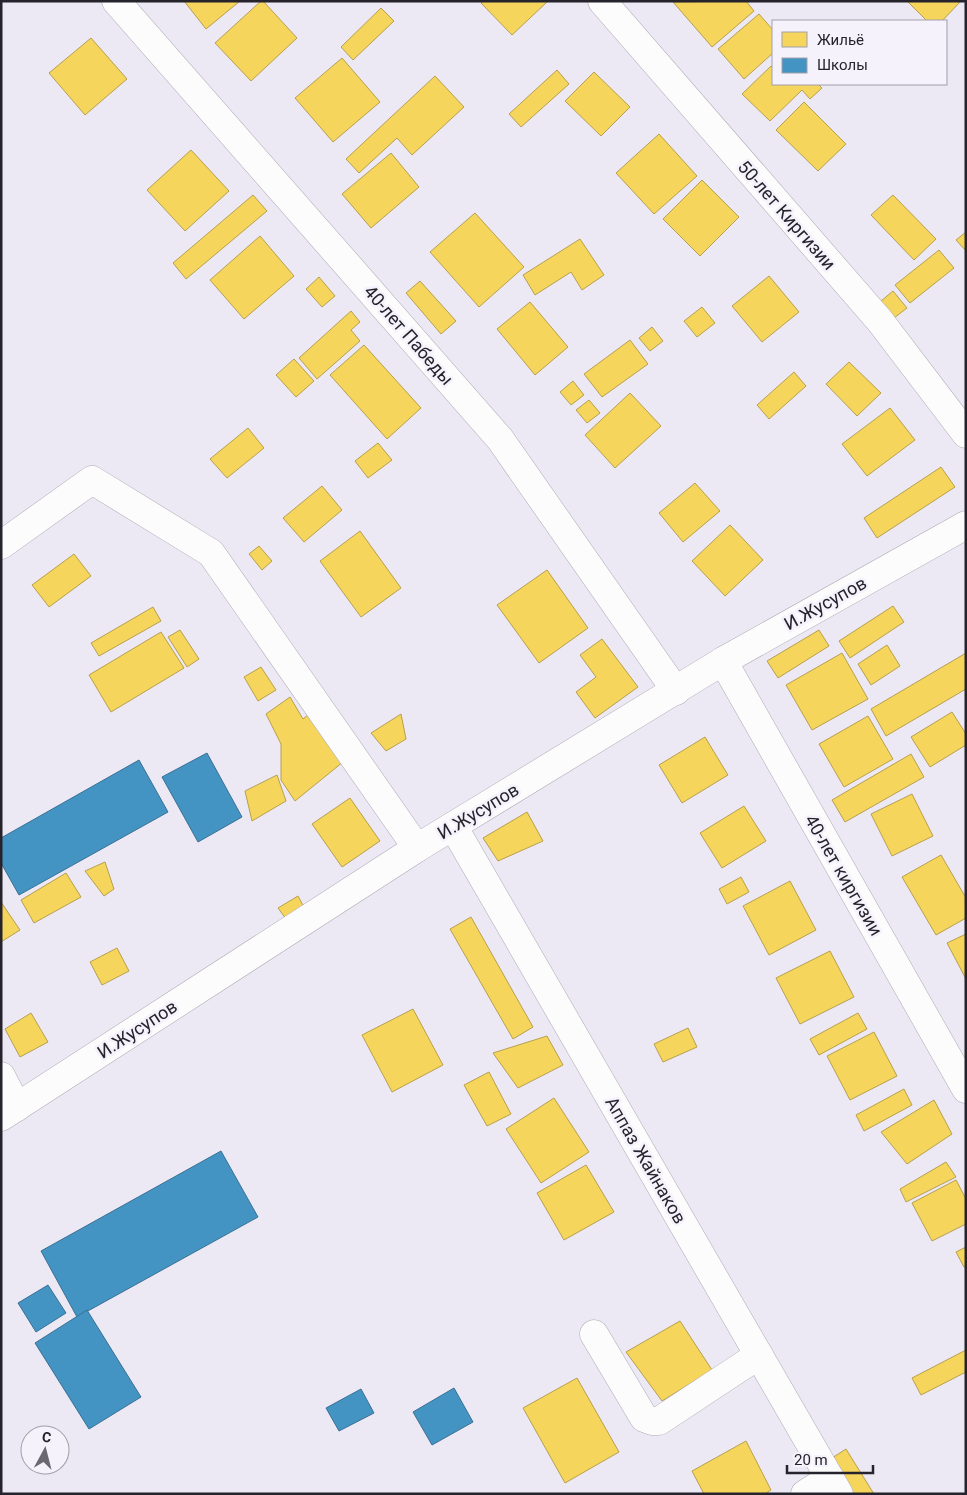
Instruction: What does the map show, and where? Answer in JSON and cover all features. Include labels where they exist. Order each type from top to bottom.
[{"type":"street","name":"40-лет Пабеды","points":[[116,1],[500,440],[676,691]]},
{"type":"street","name":"50-лет Киргизии","points":[[602,1],[880,321],[966,434]]},
{"type":"street","points":[[1,545],[92,480],[211,552],[418,848]]},
{"type":"street","name":"И.Жусупов","points":[[9,1112],[453,826],[723,661],[966,525]]},
{"type":"street","name":"40-лет киргизии","points":[[723,661],[966,1089]]},
{"type":"street","name":"Аппаз Жайнаков","points":[[453,826],[834,1486]]},
{"type":"street","points":[[1,1076],[9,1112]]},
{"type":"street","points":[[594,1334],[644,1418],[652,1421],[659,1421],[759,1355]]},
{"type":"street","points":[[805,1494],[834,1486]]},
{"type":"building: Жильё","points":[[184,1],[240,1],[206,29]]},
{"type":"building: Жильё","points":[[261,1],[297,38],[251,81],[215,43]]},
{"type":"building: Жильё","points":[[483,1],[547,2],[512,35],[481,3]]},
{"type":"building: Жильё","points":[[746,1],[754,11],[712,47],[673,2]]},
{"type":"building: Жильё","points":[[907,1],[961,1],[943,20],[926,20]]},
{"type":"building: Жильё","points":[[381,8],[394,21],[353,60],[341,47]]},
{"type":"building: Жильё","points":[[759,14],[772,29],[772,54],[744,79],[718,49]]},
{"type":"building: Жильё","points":[[91,38],[127,79],[85,115],[49,73]]},
{"type":"building: Жильё","points":[[342,58],[380,102],[333,142],[295,98]]},
{"type":"building: Жильё","points":[[771,66],[772,85],[819,85],[822,88],[810,99],[802,90],[770,121],[742,94]]},
{"type":"building: Жильё","points":[[557,70],[569,84],[521,127],[509,114]]},
{"type":"building: Жильё","points":[[594,72],[630,107],[601,136],[565,101]]},
{"type":"building: Жильё","points":[[435,76],[464,107],[412,155],[397,138],[359,173],[346,159]]},
{"type":"building: Жильё","points":[[804,102],[846,144],[818,171],[776,130]]},
{"type":"building: Жильё","points":[[659,134],[697,176],[654,214],[616,173]]},
{"type":"building: Жильё","points":[[191,150],[229,191],[185,231],[147,190]]},
{"type":"building: Жильё","points":[[391,153],[419,187],[371,228],[342,194]]},
{"type":"building: Жильё","points":[[702,180],[739,217],[700,256],[663,219]]},
{"type":"building: Жильё","points":[[253,195],[267,211],[186,279],[173,263]]},
{"type":"building: Жильё","points":[[893,195],[936,239],[914,260],[871,215]]},
{"type":"building: Жильё","points":[[475,213],[524,267],[479,307],[430,252]]},
{"type":"building: Жильё","points":[[966,232],[966,251],[956,240]]},
{"type":"building: Жильё","points":[[260,236],[294,276],[244,319],[210,280]]},
{"type":"building: Жильё","points":[[580,239],[604,275],[582,290],[571,272],[535,295],[523,275]]},
{"type":"building: Жильё","points":[[939,250],[954,268],[910,303],[895,285]]},
{"type":"building: Жильё","points":[[769,276],[799,312],[762,342],[732,306]]},
{"type":"building: Жильё","points":[[319,277],[335,296],[322,307],[306,289]]},
{"type":"building: Жильё","points":[[420,281],[456,321],[441,334],[406,293]]},
{"type":"building: Жильё","points":[[893,291],[907,308],[894,318],[881,301]]},
{"type":"building: Жильё","points":[[530,302],[568,347],[535,375],[497,329]]},
{"type":"building: Жильё","points":[[702,307],[715,323],[697,337],[684,321]]},
{"type":"building: Жильё","points":[[351,311],[360,322],[351,330],[360,341],[317,379],[299,358]]},
{"type":"building: Жильё","points":[[652,327],[663,341],[650,351],[639,338]]},
{"type":"building: Жильё","points":[[630,340],[648,364],[602,397],[584,374]]},
{"type":"building: Жильё","points":[[364,345],[421,408],[387,439],[330,375]]},
{"type":"building: Жильё","points":[[294,359],[314,381],[296,397],[276,375]]},
{"type":"building: Жильё","points":[[849,362],[881,393],[857,416],[826,384]]},
{"type":"building: Жильё","points":[[794,372],[806,386],[769,419],[757,405]]},
{"type":"building: Жильё","points":[[573,381],[584,395],[571,405],[560,392]]},
{"type":"building: Жильё","points":[[630,393],[661,426],[615,468],[585,435]]},
{"type":"building: Жильё","points":[[589,400],[600,413],[587,423],[576,410]]},
{"type":"building: Жильё","points":[[890,408],[915,440],[867,476],[842,444]]},
{"type":"building: Жильё","points":[[248,428],[264,448],[227,478],[210,459]]},
{"type":"building: Жильё","points":[[378,443],[392,460],[368,478],[355,461]]},
{"type":"building: Жильё","points":[[941,467],[955,487],[877,538],[864,518]]},
{"type":"building: Жильё","points":[[695,483],[720,511],[683,542],[659,513]]},
{"type":"building: Жильё","points":[[322,486],[342,510],[304,542],[283,518]]},
{"type":"building: Жильё","points":[[730,525],[763,560],[725,596],[692,561]]},
{"type":"building: Жильё","points":[[360,531],[401,588],[361,617],[320,561]]},
{"type":"building: Жильё","points":[[259,546],[272,561],[262,570],[249,554]]},
{"type":"building: Жильё","points":[[74,554],[91,576],[49,607],[32,585]]},
{"type":"building: Жильё","points":[[547,570],[588,628],[539,663],[497,605]]},
{"type":"building: Жильё","points":[[893,606],[904,622],[850,658],[839,641]]},
{"type":"building: Жильё","points":[[153,607],[161,621],[99,656],[91,643]]},
{"type":"building: Жильё","points":[[180,630],[199,659],[187,667],[168,637]]},
{"type":"building: Жильё","points":[[819,630],[829,646],[778,678],[767,661]]},
{"type":"building: Жильё","points":[[161,632],[184,668],[111,712],[89,675]]},
{"type":"building: Жильё","points":[[602,639],[638,687],[595,718],[576,692],[596,677],[580,655]]},
{"type":"building: Жильё","points":[[887,645],[900,666],[871,685],[858,664]]},
{"type":"building: Жильё","points":[[842,653],[868,699],[812,730],[786,685]]},
{"type":"building: Жильё","points":[[966,653],[966,689],[886,736],[871,709]]},
{"type":"building: Жильё","points":[[261,667],[276,690],[258,701],[244,677]]},
{"type":"building: Жильё","points":[[290,697],[303,719],[314,710],[343,762],[295,801],[281,780],[281,744],[266,714]]},
{"type":"building: Жильё","points":[[952,712],[966,734],[966,745],[930,767],[911,737]]},
{"type":"building: Жильё","points":[[401,714],[406,739],[386,751],[371,733]]},
{"type":"building: Жильё","points":[[868,716],[893,759],[844,787],[819,744]]},
{"type":"building: Жильё","points":[[705,737],[728,775],[682,803],[659,765]]},
{"type":"building: Жильё","points":[[911,754],[924,777],[845,822],[832,800]]},
{"type":"building: Жильё","points":[[277,775],[286,801],[252,821],[245,791]]},
{"type":"building: Жильё","points":[[912,794],[933,836],[892,856],[871,814]]},
{"type":"building: Жильё","points":[[350,798],[380,841],[342,867],[312,824]]},
{"type":"building: Жильё","points":[[744,806],[766,841],[722,868],[700,833]]},
{"type":"building: Жильё","points":[[527,812],[543,841],[498,861],[483,838]]},
{"type":"building: Жильё","points":[[941,855],[966,898],[966,918],[936,935],[902,877]]},
{"type":"building: Жильё","points":[[105,862],[114,889],[104,896],[85,871]]},
{"type":"building: Жильё","points":[[66,873],[81,897],[34,923],[21,900]]},
{"type":"building: Жильё","points":[[741,877],[749,892],[727,904],[719,889]]},
{"type":"building: Жильё","points":[[790,881],[816,930],[769,955],[743,906]]},
{"type":"building: Жильё","points":[[298,896],[304,907],[286,919],[278,908]]},
{"type":"building: Жильё","points":[[1,902],[20,930],[1,942]]},
{"type":"building: Жильё","points":[[471,917],[533,1027],[513,1039],[450,929]]},
{"type":"building: Жильё","points":[[966,934],[966,979],[947,943]]},
{"type":"building: Жильё","points":[[117,948],[129,971],[102,985],[90,962]]},
{"type":"building: Жильё","points":[[830,951],[854,997],[800,1024],[776,978]]},
{"type":"building: Жильё","points":[[413,1009],[443,1065],[392,1092],[362,1035]]},
{"type":"building: Жильё","points":[[31,1013],[48,1042],[20,1057],[5,1029]]},
{"type":"building: Жильё","points":[[858,1013],[867,1029],[819,1055],[810,1039]]},
{"type":"building: Жильё","points":[[688,1028],[697,1047],[663,1062],[654,1044]]},
{"type":"building: Жильё","points":[[874,1032],[897,1076],[850,1100],[827,1056]]},
{"type":"building: Жильё","points":[[547,1036],[563,1065],[518,1088],[493,1053]]},
{"type":"building: Жильё","points":[[489,1072],[511,1114],[487,1126],[464,1085]]},
{"type":"building: Жильё","points":[[904,1089],[912,1105],[864,1131],[856,1115]]},
{"type":"building: Жильё","points":[[554,1098],[589,1152],[541,1183],[506,1129]]},
{"type":"building: Жильё","points":[[934,1100],[952,1134],[907,1164],[881,1132]]},
{"type":"building: Жильё","points":[[946,1162],[956,1177],[906,1202],[900,1189]]},
{"type":"building: Жильё","points":[[586,1165],[614,1212],[564,1240],[537,1193]]},
{"type":"building: Жильё","points":[[956,1180],[966,1199],[966,1224],[932,1241],[912,1203]]},
{"type":"building: Жильё","points":[[966,1247],[966,1266],[964,1267],[956,1252]]},
{"type":"building: Жильё","points":[[680,1321],[712,1370],[662,1401],[626,1352]]},
{"type":"building: Жильё","points":[[966,1350],[966,1372],[921,1395],[912,1378]]},
{"type":"building: Жильё","points":[[577,1378],[619,1452],[565,1483],[523,1408]]},
{"type":"building: Жильё","points":[[746,1441],[771,1490],[765,1494],[704,1494],[692,1471]]},
{"type":"building: Жильё","points":[[846,1449],[874,1494],[854,1494],[832,1458]]},
{"type":"building: Школы","points":[[207,753],[242,817],[198,842],[162,777]]},
{"type":"building: Школы","points":[[139,760],[168,812],[19,895],[1,863],[1,838]]},
{"type":"building: Школы","points":[[221,1151],[258,1217],[77,1317],[41,1251]]},
{"type":"building: Школы","points":[[48,1285],[66,1313],[36,1332],[18,1303]]},
{"type":"building: Школы","points":[[87,1310],[141,1397],[89,1429],[35,1343]]},
{"type":"building: Школы","points":[[454,1388],[473,1422],[432,1445],[413,1412]]},
{"type":"building: Школы","points":[[361,1389],[374,1413],[339,1431],[326,1408]]}]
